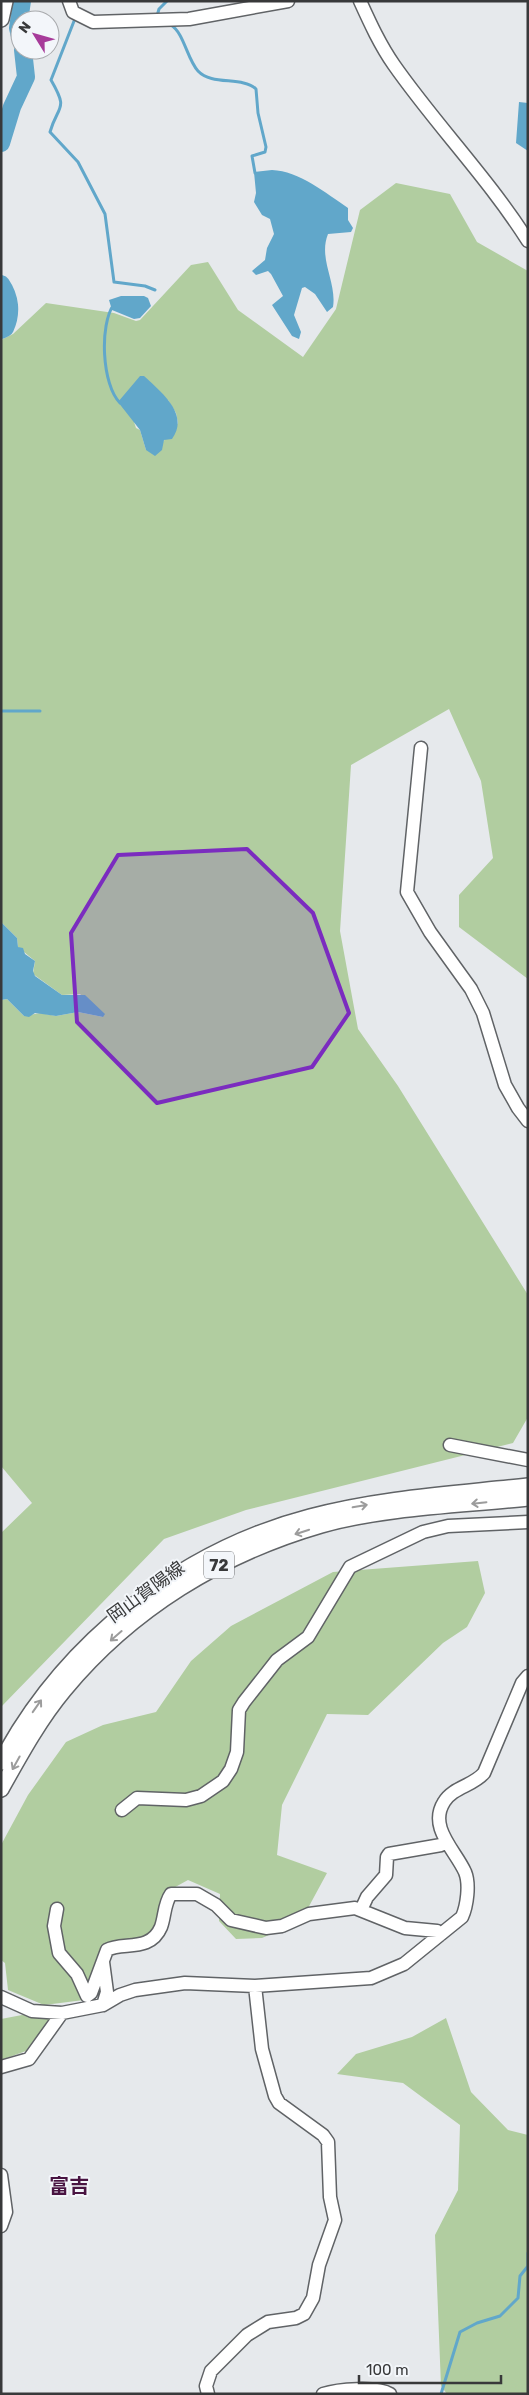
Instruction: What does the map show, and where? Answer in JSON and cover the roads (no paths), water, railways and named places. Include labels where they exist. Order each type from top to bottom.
[{"type":"main road","points":[[1,19],[4,1]]},
{"type":"main road","name":"岡山賀陽線","points":[[1,1762],[13,1740],[52,1684],[92,1641],[138,1600],[182,1572],[268,1531],[308,1517],[394,1500],[528,1486]]},
{"type":"main road","name":"岡山賀陽線","points":[[1,1789],[27,1741],[63,1690],[103,1648],[143,1613],[179,1588],[241,1554],[271,1541],[323,1525],[382,1514],[528,1498]]},
{"type":"street","points":[[69,1],[77,14],[93,22],[189,19],[288,1]]},
{"type":"street","points":[[360,1],[377,38],[394,65],[509,212],[528,241]]},
{"type":"street","points":[[421,748],[407,892],[430,932],[471,989],[483,1013],[505,1084],[518,1108],[528,1121]]},
{"type":"street","points":[[450,1445],[528,1460]]},
{"type":"street","points":[[122,1810],[137,1798],[186,1800],[201,1796],[223,1781],[231,1769],[237,1752],[239,1710],[277,1660],[308,1636],[350,1567],[424,1532],[448,1526],[528,1522]]},
{"type":"street","points":[[1,1998],[32,2011],[62,2013],[103,2005],[120,1995],[151,1987],[185,1983],[255,1986],[372,1978],[395,1970],[462,1918],[465,1910],[467,1879],[439,1824],[442,1804],[449,1794],[480,1778],[484,1773],[522,1682],[528,1676]]},
{"type":"street","points":[[361,1910],[366,1897],[386,1875],[387,1857],[389,1854],[441,1845],[447,1842]]},
{"type":"street","points":[[57,1909],[54,1926],[59,1953],[77,1974],[83,1984],[85,1995],[91,1993],[105,1953],[109,1949],[133,1947],[154,1936],[161,1928],[171,1894],[197,1894],[216,1905],[231,1920],[266,1928],[282,1926],[309,1914],[355,1908],[404,1928],[437,1931],[441,1934]]},
{"type":"street","points":[[102,1961],[107,1992],[103,2005]]},
{"type":"street","points":[[208,2394],[206,2386],[211,2371],[247,2335],[268,2322],[296,2318],[309,2307],[316,2287],[319,2265],[335,2220],[330,2197],[328,2142],[323,2135],[279,2103],[275,2096],[262,2048],[255,1986]]},
{"type":"street","points":[[1,2067],[28,2059],[62,2013]]},
{"type":"street","points":[[1,2176],[6,2212],[1,2226]]},
{"type":"street","points":[[323,2394],[337,2390],[379,2390],[390,2394]]},
{"type":"water","points":[[519,102],[528,103],[528,151],[516,143]]},
{"type":"water","points":[[272,170],[292,174],[302,179],[348,208],[348,220],[353,228],[351,232],[328,234],[325,252],[334,298],[333,307],[327,312],[315,294],[305,287],[302,288],[294,315],[301,332],[299,339],[292,336],[272,305],[283,296],[271,274],[268,271],[256,275],[252,271],[265,260],[267,248],[274,234],[270,219],[262,215],[254,202],[256,193],[254,172]]},
{"type":"water","points":[[121,296],[144,296],[148,298],[151,306],[140,318],[134,319],[112,310],[109,300]]},
{"type":"water","points":[[140,376],[144,376],[165,396],[176,412],[178,421],[177,430],[172,439],[164,440],[162,450],[155,456],[146,450],[140,430],[118,402]]},
{"type":"water","points":[[1,922],[17,938],[18,947],[23,948],[25,954],[35,961],[33,971],[35,976],[62,995],[85,995],[105,1014],[103,1017],[78,1012],[56,1016],[35,1013],[29,1017],[24,1016],[7,999],[1,1000]]},
{"type":"waterway","points":[[21,10],[22,1]]},
{"type":"waterway","points":[[157,16],[159,9],[167,1]]},
{"type":"waterway","points":[[11,3],[21,7]]},
{"type":"waterway","points":[[76,16],[51,80],[61,103],[50,132],[78,162],[105,214],[114,282],[145,286],[155,290]]},
{"type":"waterway","points":[[171,25],[179,34],[194,66],[204,76],[243,83],[256,89],[258,113],[266,147],[265,152],[252,156],[255,173]]},
{"type":"waterway","points":[[1,143],[12,107],[26,77],[24,60]]},
{"type":"waterway","points":[[1,284],[9,305],[9,317],[5,328],[1,330]]},
{"type":"waterway","points":[[114,304],[106,326],[105,355],[109,383],[120,403]]},
{"type":"waterway","points":[[1,711],[40,711]]},
{"type":"waterway","points":[[441,2394],[460,2332],[477,2323],[500,2316],[518,2298],[520,2276],[528,2266],[528,2253]]},
{"type":"district","name":"富吉","points":[[69,2186]]}]
